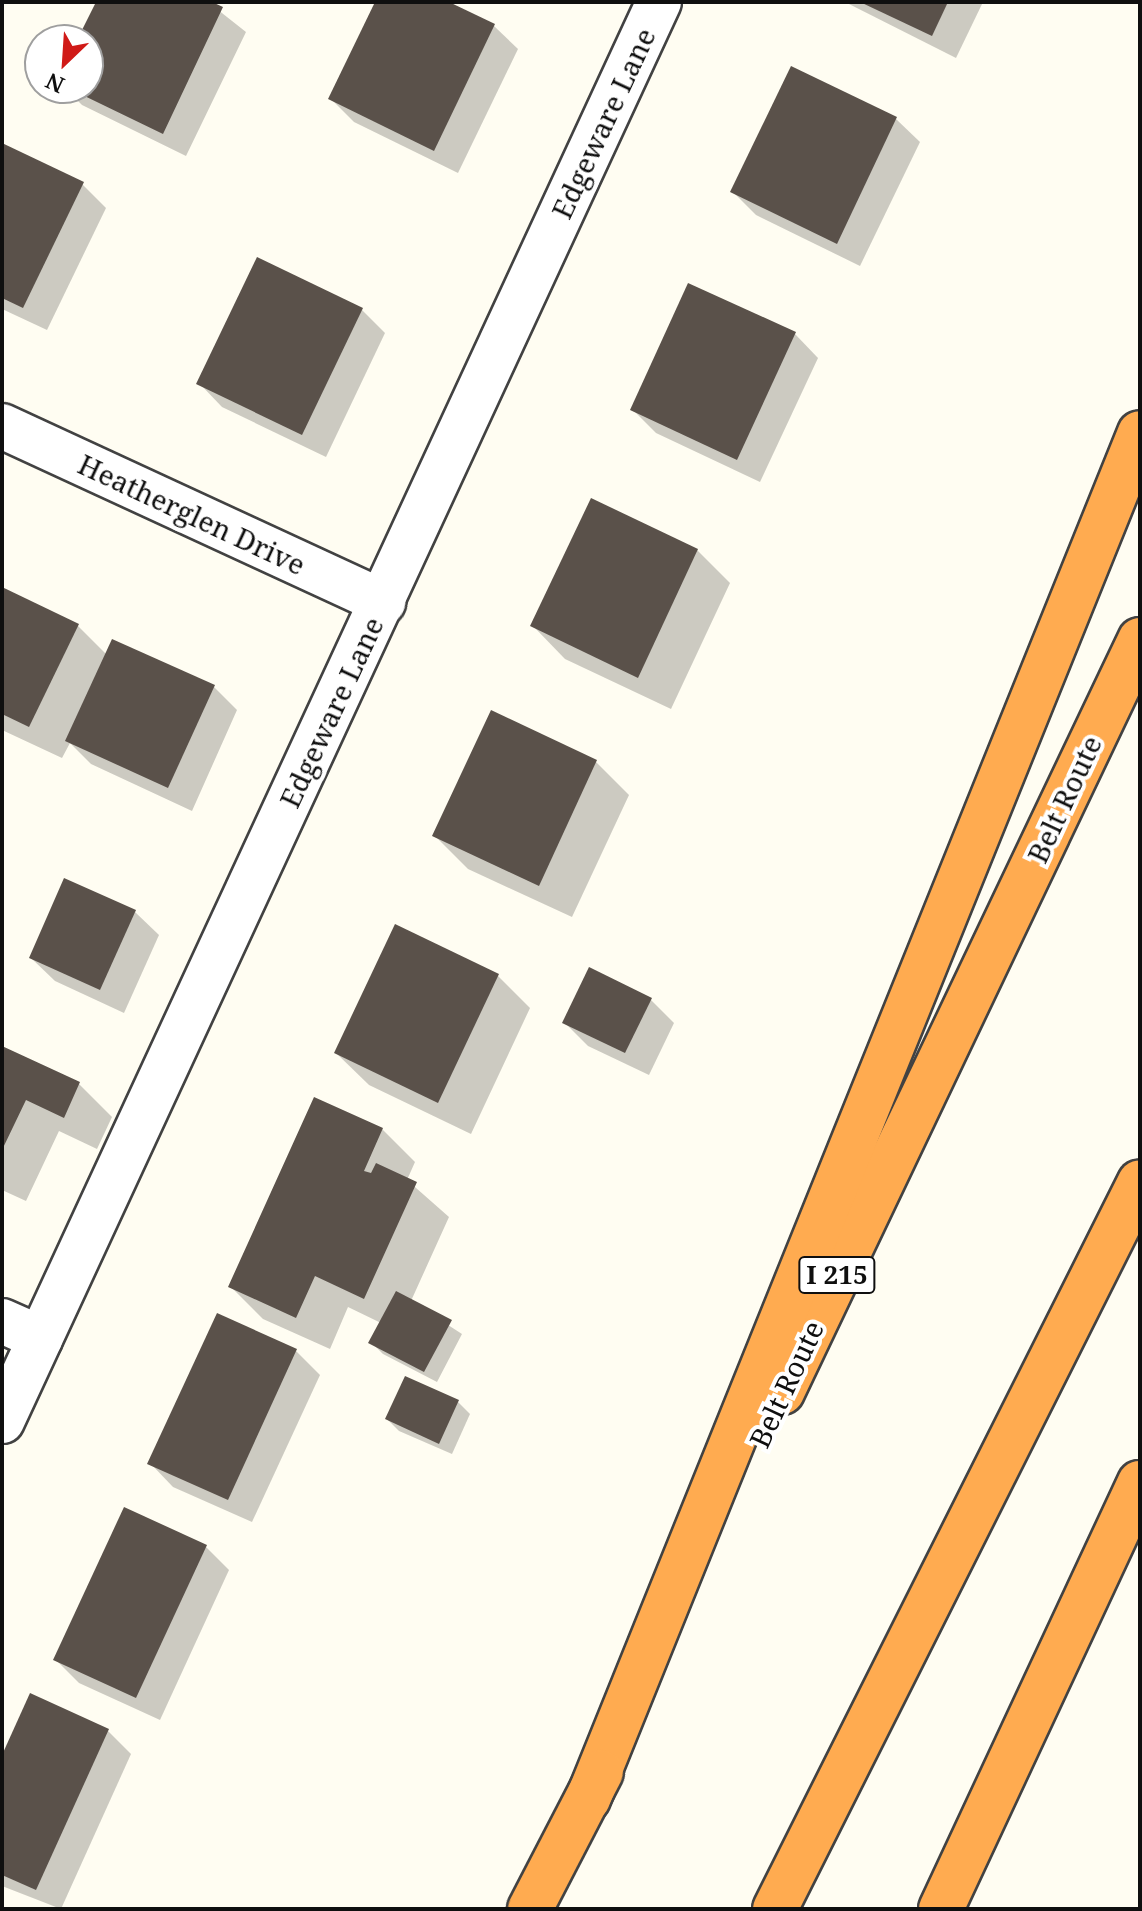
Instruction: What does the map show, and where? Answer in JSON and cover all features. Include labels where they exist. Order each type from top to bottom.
[{"type":"highway","points":[[588,1799],[1140,433]]},
{"type":"highway","name":"Belt Route","points":[[530,1909],[588,1799],[1140,640]]},
{"type":"highway","points":[[775,1909],[1140,1182]]},
{"type":"highway","points":[[941,1909],[1140,1483]]},
{"type":"street","name":"Edgeware Lane","points":[[2,1421],[21,1329],[383,602],[659,2]]},
{"type":"street","name":"Heatherglen Drive","points":[[2,426],[383,602]]},
{"type":"building","points":[[96,2],[212,2],[223,7],[163,134],[101,104],[104,104],[104,24],[85,24]]},
{"type":"building","points":[[375,2],[449,2],[495,24],[434,151],[328,99]]},
{"type":"building","points":[[860,2],[948,2],[932,36]]},
{"type":"building","points":[[791,66],[897,117],[837,244],[730,192]]},
{"type":"building","points":[[2,143],[84,182],[23,308],[2,298]]},
{"type":"building","points":[[257,257],[363,308],[302,435],[196,384]]},
{"type":"building","points":[[688,283],[796,332],[737,460],[630,410]]},
{"type":"building","points":[[591,498],[698,549],[638,678],[530,626]]},
{"type":"building","points":[[2,587],[79,624],[29,727],[2,714]]},
{"type":"building","points":[[112,639],[215,685],[168,788],[65,741]]},
{"type":"building","points":[[491,710],[597,760],[539,886],[432,836]]},
{"type":"building","points":[[64,878],[136,910],[100,990],[29,958]]},
{"type":"building","points":[[395,924],[499,974],[438,1103],[334,1053]]},
{"type":"building","points":[[589,967],[652,998],[625,1053],[562,1023]]},
{"type":"building","points":[[2,1046],[80,1082],[64,1118],[26,1100],[2,1150]]},
{"type":"building","points":[[314,1097],[383,1128],[364,1171],[371,1173],[376,1163],[417,1182],[364,1299],[315,1276],[296,1318],[228,1287]]},
{"type":"building","points":[[396,1291],[452,1320],[424,1372],[368,1343]]},
{"type":"building","points":[[217,1313],[297,1349],[228,1500],[147,1464]]},
{"type":"building","points":[[405,1376],[459,1400],[439,1444],[385,1419]]},
{"type":"building","points":[[124,1507],[207,1545],[136,1698],[53,1660]]},
{"type":"building","points":[[30,1693],[109,1729],[36,1890],[2,1875],[2,1755]]}]
